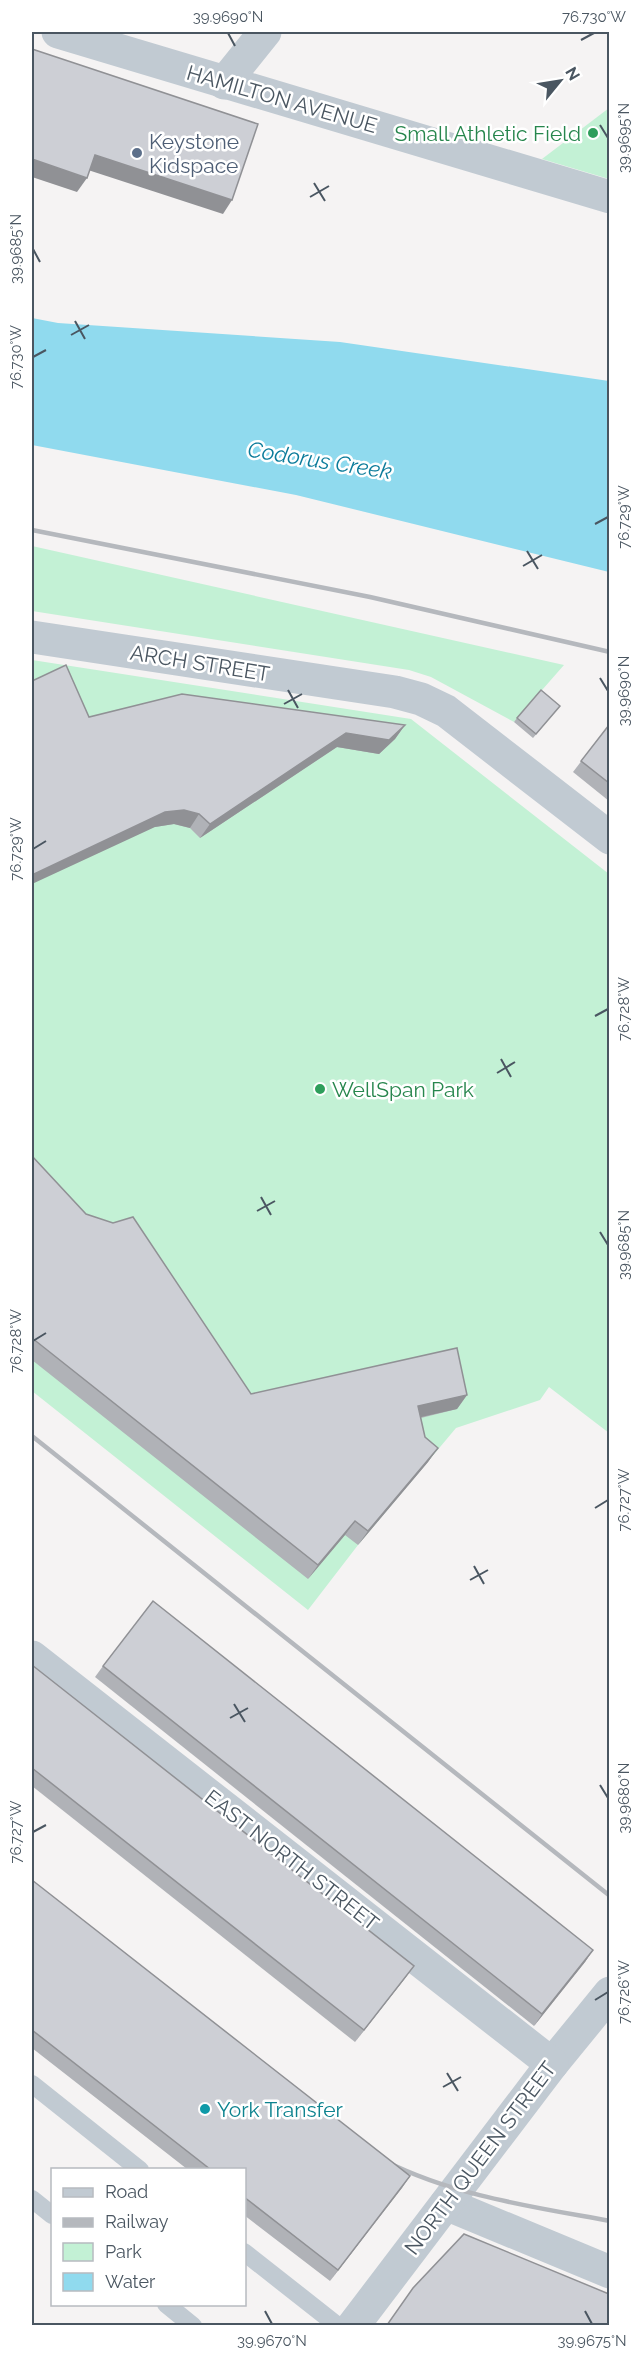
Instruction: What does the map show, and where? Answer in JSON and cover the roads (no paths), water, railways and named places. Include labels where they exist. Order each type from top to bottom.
[{"type":"street","name":"HAMILTON AVENUE","points":[[58,32],[609,197]]},
{"type":"street","points":[[224,82],[266,32]]},
{"type":"street","name":"ARCH STREET","points":[[32,637],[395,692],[421,699],[446,711],[609,838]]},
{"type":"street","name":"EAST NORTH STREET","points":[[32,1657],[552,2064]]},
{"type":"street","name":"NORTH QUEEN STREET","points":[[352,2325],[609,1992]]},
{"type":"street","points":[[446,2204],[609,2272]]},
{"type":"lane","points":[[32,2084],[139,2168]]},
{"type":"lane","points":[[32,2199],[51,2214]]},
{"type":"lane","points":[[246,2254],[338,2325]]},
{"type":"lane","points":[[169,2306],[193,2325]]},
{"type":"water","name":"Codorus Creek","points":[[32,318],[58,323],[340,342],[609,381],[609,572],[296,495],[32,445]]},
{"type":"railway","points":[[32,530],[370,597],[610,652]]},
{"type":"railway","points":[[32,1436],[610,1896]]},
{"type":"railway","points":[[385,2161],[411,2173],[466,2192],[610,2221]]},
{"type":"place","name":"Small Athletic Field","points":[[593,133]]},
{"type":"place","name":"Keystone Kidspace","points":[[137,153]]},
{"type":"place","name":"WellSpan Park","points":[[320,1089]]},
{"type":"place","name":"York Transfer","points":[[205,2109]]}]
